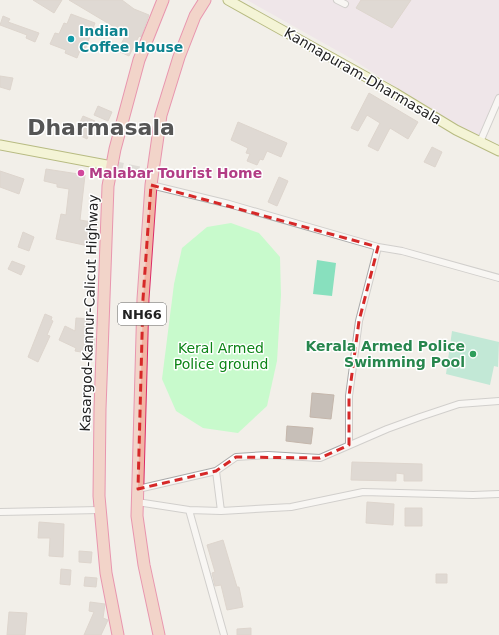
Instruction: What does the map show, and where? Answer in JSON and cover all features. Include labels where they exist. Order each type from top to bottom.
[{"type":"highway","name":"Kasargod-Kannur-Calicut Highway","points":[[118,635],[106,573],[100,510],[100,408],[104,258],[108,186],[139,60],[163,0]]},
{"type":"highway","name":"NH66","points":[[159,635],[144,565],[137,516],[143,299],[151,185],[161,115],[179,57],[195,16],[205,0]]},
{"type":"main road","name":"Kannapuram-Dharmasala","points":[[228,0],[394,93],[456,130],[499,151]]},
{"type":"main road","points":[[0,145],[112,166]]},
{"type":"street","points":[[337,0],[345,4]]},
{"type":"street","points":[[480,142],[499,98]]},
{"type":"street","points":[[151,185],[216,201],[378,247],[402,251],[499,278]]},
{"type":"street","points":[[349,445],[349,396],[359,321],[378,247]]},
{"type":"street","points":[[138,490],[216,470],[236,457],[268,455],[320,458],[387,429],[459,404],[499,401]]},
{"type":"street","points":[[216,470],[221,511]]},
{"type":"street","points":[[137,502],[189,510],[221,511],[292,507],[363,492],[473,495],[499,494]]},
{"type":"street","points":[[0,512],[100,510]]},
{"type":"street","points":[[189,510],[224,635]]},
{"type":"highlighted area","points":[[151,185],[378,247],[359,321],[349,396],[349,445],[320,458],[236,457],[216,471],[138,489],[143,299]]},
{"type":"shaded area","points":[[247,0],[499,0],[499,98],[480,142],[352,59]]},
{"type":"green space","name":"Keral Armed Police ground","points":[[231,223],[259,233],[280,257],[281,295],[277,361],[267,406],[238,433],[203,428],[176,411],[162,379],[174,284],[182,248],[207,227]]},
{"type":"green space","points":[[317,260],[336,263],[332,296],[313,294]]},
{"type":"green space","name":"Kerala Armed Police Swimming Pool","points":[[452,331],[499,342],[498,367],[494,366],[490,385],[446,374]]},
{"type":"building","points":[[33,0],[62,0],[54,13]]},
{"type":"building","points":[[69,0],[122,0],[134,9],[149,15],[141,37],[139,36],[129,56],[118,51],[126,34]]},
{"type":"building","points":[[361,0],[411,0],[392,28],[356,8]]},
{"type":"building","name":"Indian Coffee House","points":[[71,14],[95,23],[85,50],[81,48],[77,58],[65,53],[66,50],[50,44],[55,33],[59,34],[64,23],[67,24]]},
{"type":"building","points":[[3,16],[10,19],[8,22],[39,33],[35,42],[26,38],[27,35],[0,25]]},
{"type":"building","points":[[0,76],[13,78],[10,90],[0,87]]},
{"type":"building","points":[[369,93],[418,122],[408,139],[390,128],[378,151],[368,146],[380,123],[367,115],[358,131],[351,128]]},
{"type":"building","points":[[98,106],[112,112],[108,121],[94,115]]},
{"type":"building","points":[[83,116],[95,121],[87,139],[75,133]]},
{"type":"building","points":[[238,122],[287,143],[281,157],[267,151],[263,160],[260,159],[257,165],[247,161],[250,154],[246,153],[248,148],[231,140]]},
{"type":"building","points":[[432,147],[442,152],[435,167],[424,162]]},
{"type":"building","points":[[46,169],[85,175],[80,220],[98,223],[93,247],[56,239],[61,214],[66,215],[69,189],[57,187],[57,184],[44,181]]},
{"type":"building","points":[[0,171],[24,179],[19,194],[0,187]]},
{"type":"building","points":[[279,177],[288,181],[277,206],[268,202]]},
{"type":"building","points":[[23,232],[34,237],[29,251],[18,247]]},
{"type":"building","points":[[12,261],[25,266],[21,275],[8,269]]},
{"type":"building","points":[[45,314],[52,317],[51,320],[53,321],[47,335],[50,336],[38,362],[28,357]]},
{"type":"building","points":[[76,318],[92,319],[90,337],[95,338],[93,354],[75,351],[76,348],[59,340],[65,326],[75,331]]},
{"type":"building","points":[[312,393],[334,395],[331,419],[310,417]]},
{"type":"building","points":[[287,426],[313,428],[311,444],[286,441]]},
{"type":"building","points":[[352,462],[422,464],[422,481],[404,481],[404,474],[396,473],[396,481],[351,480]]},
{"type":"building","points":[[367,502],[394,504],[393,525],[366,523]]},
{"type":"building","points":[[405,508],[422,508],[422,526],[405,526]]},
{"type":"building","points":[[39,522],[64,524],[63,557],[49,556],[50,538],[38,538]]},
{"type":"building","points":[[223,540],[237,587],[239,587],[243,607],[227,610],[221,585],[215,586],[212,573],[215,572],[207,545]]},
{"type":"building","points":[[79,551],[92,552],[91,563],[79,562]]},
{"type":"building","points":[[61,569],[71,570],[70,585],[60,584]]},
{"type":"building","points":[[436,574],[447,574],[447,583],[436,583]]},
{"type":"building","points":[[85,577],[97,578],[96,587],[84,586]]},
{"type":"building","points":[[90,602],[105,604],[103,618],[108,620],[101,635],[84,635],[94,612],[89,611]]},
{"type":"building","points":[[9,612],[27,613],[25,635],[7,635]]},
{"type":"building","points":[[251,628],[251,635],[237,635],[237,629]]},
{"type":"tunnel","points":[[112,166],[153,175]]},
{"type":"place","name":"Indian Coffee House","points":[[71,39]]},
{"type":"place","name":"Malabar Tourist Home","points":[[81,173]]},
{"type":"place","name":"Kerala Armed Police Swimming Pool","points":[[473,354]]},
{"type":"district","name":"Dharmasala","points":[[101,127]]}]
